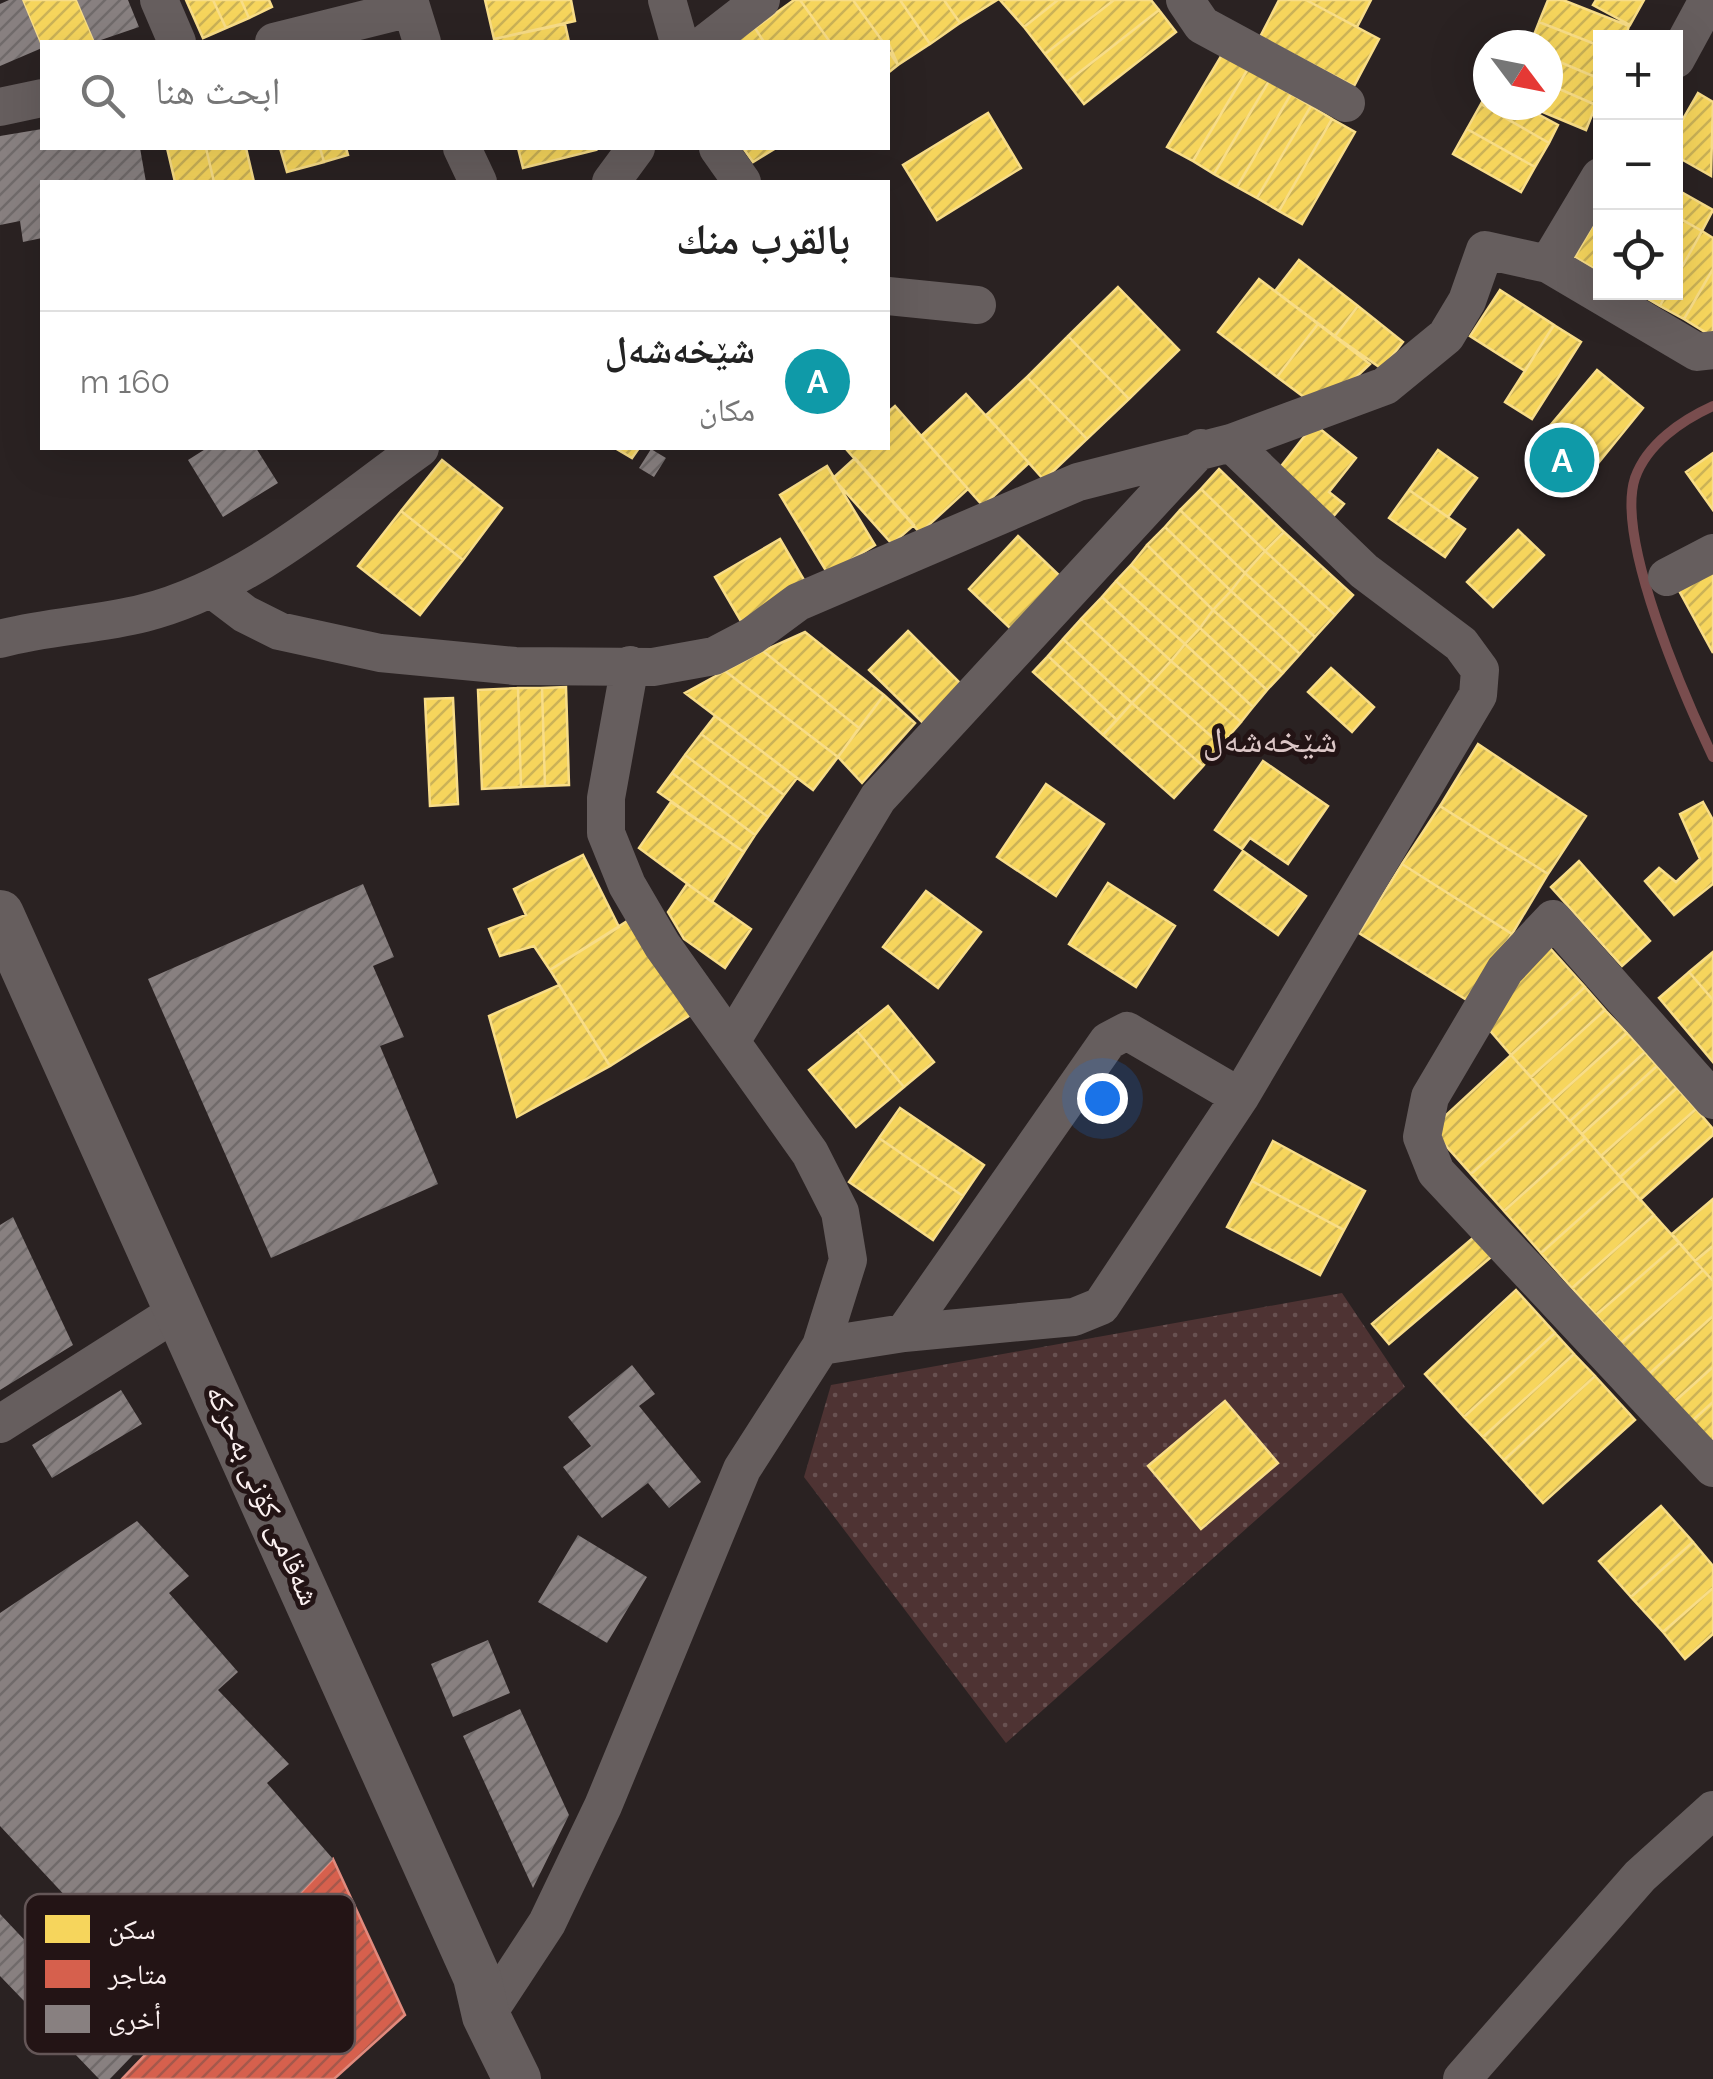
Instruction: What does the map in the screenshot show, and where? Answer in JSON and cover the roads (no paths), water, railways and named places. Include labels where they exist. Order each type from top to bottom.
[{"type":"street","points":[[159,0],[176,40]]},
{"type":"street","points":[[667,0],[678,40]]},
{"type":"street","points":[[709,40],[761,0]]},
{"type":"street","points":[[1185,0],[1202,26],[1346,103]]},
{"type":"street","points":[[285,40],[414,17]]},
{"type":"street","points":[[0,108],[40,98]]},
{"type":"street","points":[[463,150],[477,180]]},
{"type":"street","points":[[612,180],[635,150]]},
{"type":"street","points":[[719,150],[741,180]]},
{"type":"street","points":[[1548,264],[1593,189]]},
{"type":"street","points":[[212,589],[245,614],[279,630],[380,653],[514,666],[653,666],[714,656],[752,636],[798,602],[1078,482],[1216,446],[1385,386],[1446,336],[1467,301],[1485,250],[1548,264],[1697,352],[1713,350]]},
{"type":"street","points":[[890,296],[976,306]]},
{"type":"street","points":[[732,1040],[878,798],[1216,446]]},
{"type":"street","points":[[822,1346],[904,1333],[1074,1317],[1101,1306],[1240,1098],[1478,694],[1480,670],[1461,644],[1364,571],[1216,446]]},
{"type":"street","points":[[0,639],[145,613],[212,589],[300,534],[417,450]]},
{"type":"street","points":[[1667,577],[1713,554]]},
{"type":"street","points":[[486,2016],[547,1923],[603,1806],[742,1469],[822,1346],[848,1260],[840,1212],[810,1154],[662,945],[627,885],[606,832],[606,798],[630,665]]},
{"type":"street","name":"شەقامی کۆنی بەحرکە","points":[[0,914],[181,1309],[477,1977],[486,2016],[517,2079]]},
{"type":"street","points":[[1713,1100],[1553,919],[1505,970],[1430,1097],[1422,1137],[1436,1172],[1713,1468]]},
{"type":"street","points":[[904,1333],[1108,1041],[1127,1031],[1240,1098]]},
{"type":"street","points":[[0,1424],[181,1309]]},
{"type":"street","points":[[1462,2079],[1640,1876],[1713,1810]]},
{"type":"waterway","points":[[1713,406],[1678,426],[1648,454],[1635,478],[1631,505],[1635,539],[1656,618],[1713,757]]},
{"type":"place","name":"شێخه‌شه‌ل","points":[[1562,460]]},
{"type":"district","name":"شێخەشەل","points":[[1270,740]]}]
